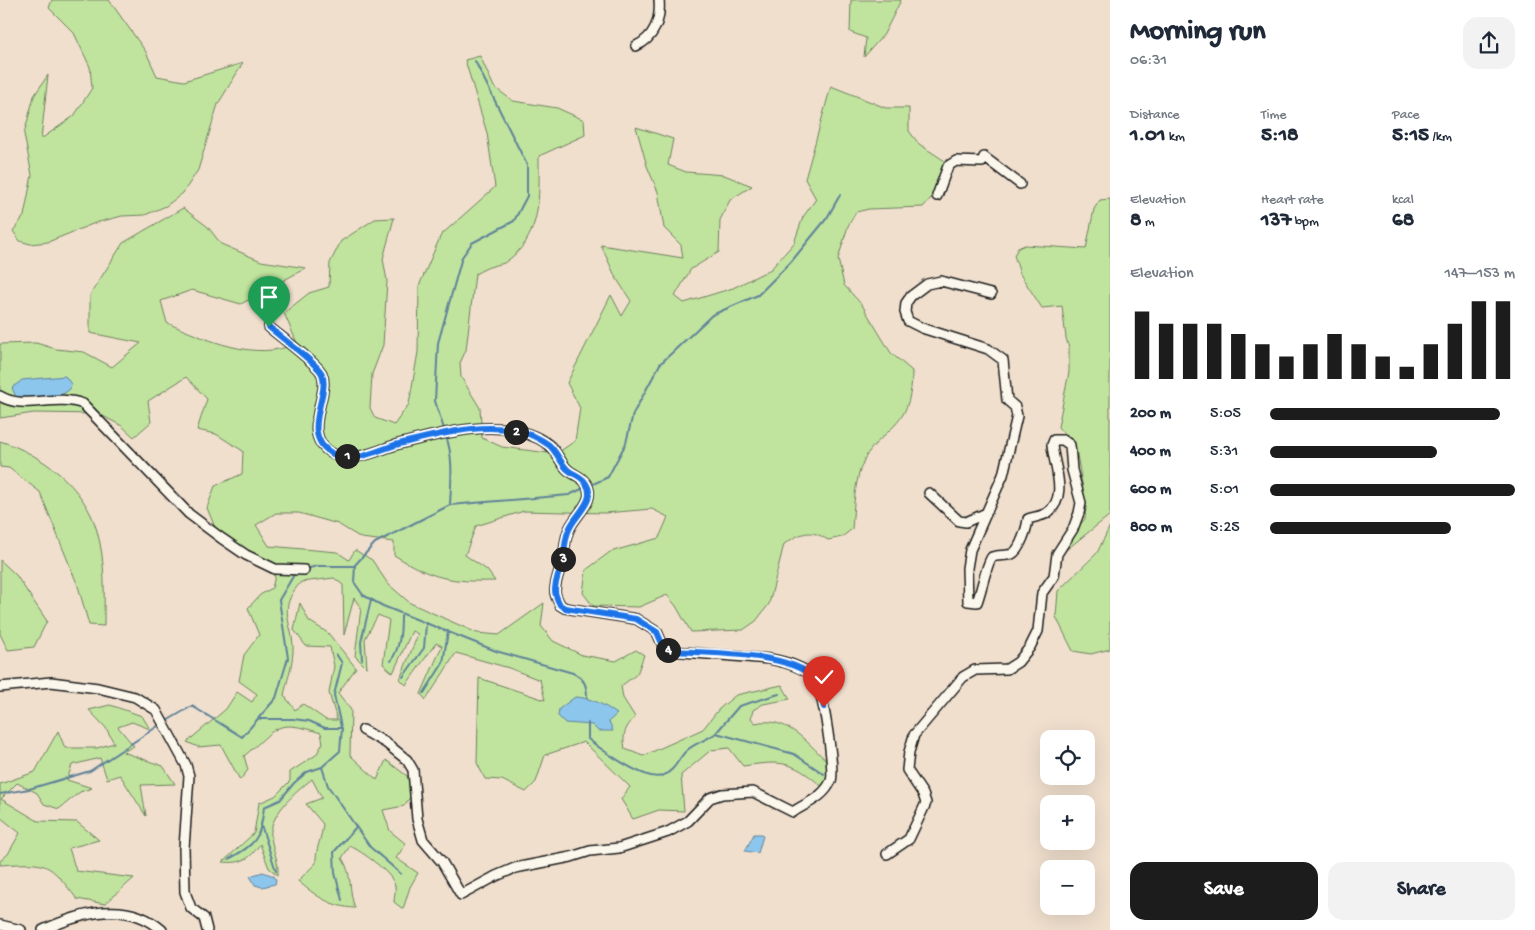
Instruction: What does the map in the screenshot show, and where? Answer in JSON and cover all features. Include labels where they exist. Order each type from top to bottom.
[{"type":"street","points":[[636,46],[646,42],[653,34],[658,18],[659,0]]},
{"type":"street","points":[[938,196],[948,166],[956,161],[982,162],[984,156],[1020,184]]},
{"type":"street","points":[[887,854],[909,838],[918,823],[926,803],[923,794],[907,770],[909,752],[914,735],[963,677],[975,670],[1006,669],[1018,662],[1030,647],[1038,631],[1042,593],[1054,576],[1057,554],[1074,529],[1080,513],[1081,503],[1072,470],[1070,445],[1058,439],[1052,445],[1060,488],[1053,507],[1045,514],[1028,519],[1024,536],[1016,551],[992,557],[988,561],[987,573],[977,602],[972,603],[968,601],[967,585],[970,550],[978,536],[984,514],[1003,475],[1017,416],[1014,406],[1007,400],[1003,360],[988,349],[922,328],[908,321],[904,312],[906,303],[911,296],[927,284],[941,281],[991,294]]},
{"type":"street","points":[[269,327],[313,362],[323,375],[324,385],[317,412],[319,436],[327,450],[335,455],[367,455],[454,430],[502,430],[540,440],[550,446],[567,469],[586,483],[590,496],[587,504],[568,532],[555,594],[563,607],[636,619],[657,632],[664,648],[671,651],[770,659],[797,667],[815,679],[821,689],[832,778],[819,797],[794,812],[753,792],[722,794],[710,798],[688,821],[668,832],[619,848],[590,851],[571,858],[515,868],[461,895],[442,862],[424,840],[417,819],[412,770],[407,760],[386,743],[363,730]]},
{"type":"street","points":[[0,396],[21,402],[60,399],[83,404],[189,514],[246,555],[275,569],[304,570]]},
{"type":"street","points":[[929,493],[960,521],[966,522],[984,514]]},
{"type":"street","points":[[0,687],[51,682],[117,692],[146,702],[162,718],[189,776],[184,848],[185,892],[191,908],[204,918],[206,930]]},
{"type":"street","points":[[43,930],[70,920],[113,910],[140,917],[162,930]]},
{"type":"street","points":[[0,925],[22,930]]},
{"type":"green space","points":[[52,0],[109,0],[146,52],[157,76],[184,81],[243,63],[218,104],[198,170],[183,193],[166,206],[145,215],[122,216],[95,223],[48,242],[30,244],[20,241],[13,231],[24,216],[32,175],[24,134],[34,96],[48,75],[41,139],[74,116],[92,88],[90,67],[74,33],[49,8]]},
{"type":"green space","points":[[851,0],[901,0],[884,34],[864,57],[866,38],[850,32]]},
{"type":"green space","points":[[480,56],[494,87],[513,101],[557,108],[584,120],[585,135],[539,156],[539,186],[536,215],[526,241],[517,253],[504,263],[488,267],[475,274],[466,350],[460,363],[461,377],[480,408],[482,438],[502,447],[556,454],[575,441],[580,408],[567,383],[611,295],[622,316],[631,301],[615,276],[601,245],[683,258],[681,245],[664,228],[658,192],[647,166],[636,127],[673,139],[668,165],[686,172],[724,175],[752,186],[730,200],[720,220],[719,252],[691,269],[675,296],[684,303],[733,288],[771,269],[794,243],[803,217],[816,199],[805,179],[831,86],[886,108],[909,108],[909,131],[919,144],[948,163],[932,197],[923,207],[869,209],[856,212],[848,226],[838,259],[844,285],[862,305],[891,353],[912,371],[909,400],[898,422],[872,447],[864,460],[856,485],[852,529],[842,537],[828,540],[816,534],[806,533],[784,544],[769,604],[756,621],[743,630],[691,632],[676,606],[667,595],[639,607],[593,606],[583,593],[586,570],[610,552],[659,538],[668,517],[652,509],[605,513],[524,511],[476,526],[465,555],[487,570],[495,581],[453,580],[431,574],[394,555],[394,542],[361,538],[338,524],[299,513],[276,513],[256,525],[269,546],[337,552],[349,560],[355,550],[372,560],[388,584],[410,603],[477,633],[499,635],[544,603],[541,626],[553,641],[582,655],[616,661],[636,650],[644,655],[637,674],[621,686],[623,698],[635,717],[625,731],[625,749],[643,756],[703,729],[719,709],[736,695],[782,685],[790,699],[763,704],[753,710],[751,718],[755,723],[778,723],[788,728],[806,741],[831,765],[826,790],[805,773],[788,765],[769,763],[743,766],[729,748],[711,750],[681,775],[684,811],[659,810],[633,819],[621,799],[630,787],[584,742],[545,755],[536,782],[526,792],[502,780],[485,779],[477,763],[479,678],[545,700],[540,680],[509,668],[456,653],[426,700],[421,694],[442,646],[436,643],[406,685],[400,679],[418,634],[412,631],[393,673],[383,664],[389,620],[378,615],[365,639],[367,668],[355,656],[361,608],[354,598],[344,635],[343,585],[334,578],[301,582],[293,592],[287,609],[293,641],[293,652],[291,669],[284,695],[295,710],[303,704],[326,720],[337,720],[329,693],[334,666],[330,647],[306,646],[294,630],[300,603],[309,621],[328,633],[356,668],[338,693],[351,710],[350,755],[377,780],[386,760],[407,776],[413,793],[404,806],[383,810],[390,831],[406,844],[396,858],[418,873],[410,887],[403,909],[394,902],[395,886],[389,875],[369,857],[350,846],[342,858],[348,870],[355,908],[346,907],[324,900],[298,881],[316,863],[323,824],[306,804],[322,798],[312,779],[285,804],[274,820],[271,837],[278,865],[278,875],[269,868],[260,844],[245,859],[235,862],[223,862],[254,833],[259,803],[275,796],[290,781],[290,772],[316,755],[323,743],[321,733],[294,726],[285,726],[271,732],[244,756],[248,770],[240,780],[221,745],[198,747],[187,742],[226,709],[237,692],[252,702],[257,694],[239,681],[244,655],[259,635],[248,608],[260,595],[272,588],[275,576],[249,560],[219,537],[207,508],[215,486],[242,474],[243,451],[216,434],[197,430],[207,399],[186,377],[148,401],[151,422],[134,437],[122,426],[99,414],[34,413],[0,418],[0,344],[36,343],[56,349],[84,352],[112,367],[141,343],[90,333],[90,295],[123,243],[183,208],[208,227],[221,244],[261,261],[306,268],[241,304],[192,290],[161,301],[167,323],[214,342],[248,350],[265,351],[281,349],[297,343],[284,313],[309,293],[329,287],[330,263],[341,241],[375,219],[394,218],[383,259],[387,281],[383,345],[372,374],[370,408],[375,418],[394,425],[409,404],[418,352],[419,286],[441,235],[495,187],[487,133],[465,60]]},
{"type":"green space","points":[[1110,199],[1110,515],[1066,550],[1074,531],[1085,519],[1086,506],[1076,449],[1058,427],[1069,372],[1069,348],[1062,306],[1042,308],[1020,274],[1014,255],[1018,248],[1025,245],[1086,249],[1094,209],[1100,200]]},
{"type":"green space","points":[[0,441],[31,454],[46,464],[60,474],[83,500],[97,531],[102,554],[104,626],[89,625],[78,586],[40,492],[9,468],[0,467]]},
{"type":"green space","points":[[1110,526],[1110,649],[1091,654],[1073,651],[1056,617],[1058,591],[1097,553]]},
{"type":"green space","points":[[0,560],[16,575],[47,621],[34,647],[8,650],[0,634]]},
{"type":"green space","points":[[110,705],[142,716],[150,729],[132,722],[118,727],[134,746],[123,752],[163,766],[175,784],[141,785],[146,816],[120,775],[107,779],[100,758],[72,765],[67,780],[92,788],[80,792],[59,809],[44,804],[37,793],[17,783],[1,799],[38,821],[77,822],[99,840],[69,848],[76,871],[134,878],[105,904],[77,899],[59,877],[46,867],[38,864],[0,865],[0,861],[8,854],[20,833],[0,817],[0,784],[35,772],[58,731],[65,748],[97,748],[114,743],[106,728],[89,710]]},
{"type":"water","points":[[65,376],[71,384],[70,389],[65,393],[52,397],[29,399],[16,397],[12,388],[22,380]]},
{"type":"water","points":[[575,697],[597,702],[617,714],[609,721],[613,731],[598,731],[592,725],[565,723],[558,716],[559,709]]},
{"type":"water","points":[[754,834],[762,834],[763,836],[758,853],[745,851]]},
{"type":"water","points":[[263,872],[274,876],[275,884],[262,887],[255,885],[250,876]]},
{"type":"waterway","points":[[444,429],[435,401],[438,343],[462,257],[472,243],[514,221],[527,196],[527,165],[475,61]]},
{"type":"waterway","points":[[591,485],[608,477],[626,443],[633,414],[660,364],[712,315],[758,295],[791,262],[827,218],[840,195]]},
{"type":"waterway","points":[[446,436],[451,462],[450,505]]},
{"type":"waterway","points":[[355,565],[375,543],[450,505],[569,495],[584,488]]},
{"type":"waterway","points":[[306,569],[317,566],[355,566],[354,582],[363,595],[383,606],[496,651],[573,673],[584,683],[587,698]]},
{"type":"waterway","points":[[165,722],[192,706],[242,737],[276,698],[288,658],[279,600],[295,573]]},
{"type":"waterway","points":[[362,660],[361,642],[371,600]]},
{"type":"waterway","points":[[391,661],[399,640],[401,616]]},
{"type":"waterway","points":[[403,677],[424,648],[426,624]]},
{"type":"waterway","points":[[424,693],[443,663],[448,631]]},
{"type":"waterway","points":[[336,654],[342,663],[334,695],[341,727]]},
{"type":"waterway","points":[[716,733],[739,706],[779,694]]},
{"type":"waterway","points":[[229,859],[246,849],[256,839],[261,826],[264,807],[280,800],[294,783],[307,772],[322,767],[340,751],[342,728],[325,728],[309,721],[293,719],[259,719]]},
{"type":"waterway","points":[[588,723],[588,739],[624,764],[655,777],[666,774],[686,751],[716,733],[794,754],[824,774]]},
{"type":"waterway","points":[[0,794],[29,789],[90,771],[161,724]]},
{"type":"waterway","points":[[322,767],[328,786],[370,847],[401,874]]},
{"type":"waterway","points":[[342,900],[335,873],[334,852],[356,827]]},
{"type":"waterway","points":[[262,828],[276,871]]},
{"type":"route","points":[[269,327],[298,353],[313,362],[323,375],[324,385],[317,412],[317,426],[319,436],[327,450],[335,455],[353,457],[426,439],[439,433],[454,430],[490,428],[519,432],[540,440],[550,446],[561,458],[567,469],[586,483],[590,496],[587,504],[574,520],[568,532],[555,588],[555,594],[560,605],[565,608],[636,619],[657,632],[664,648],[671,651],[751,656],[784,662],[807,672],[815,679],[821,689],[824,707]]}]
